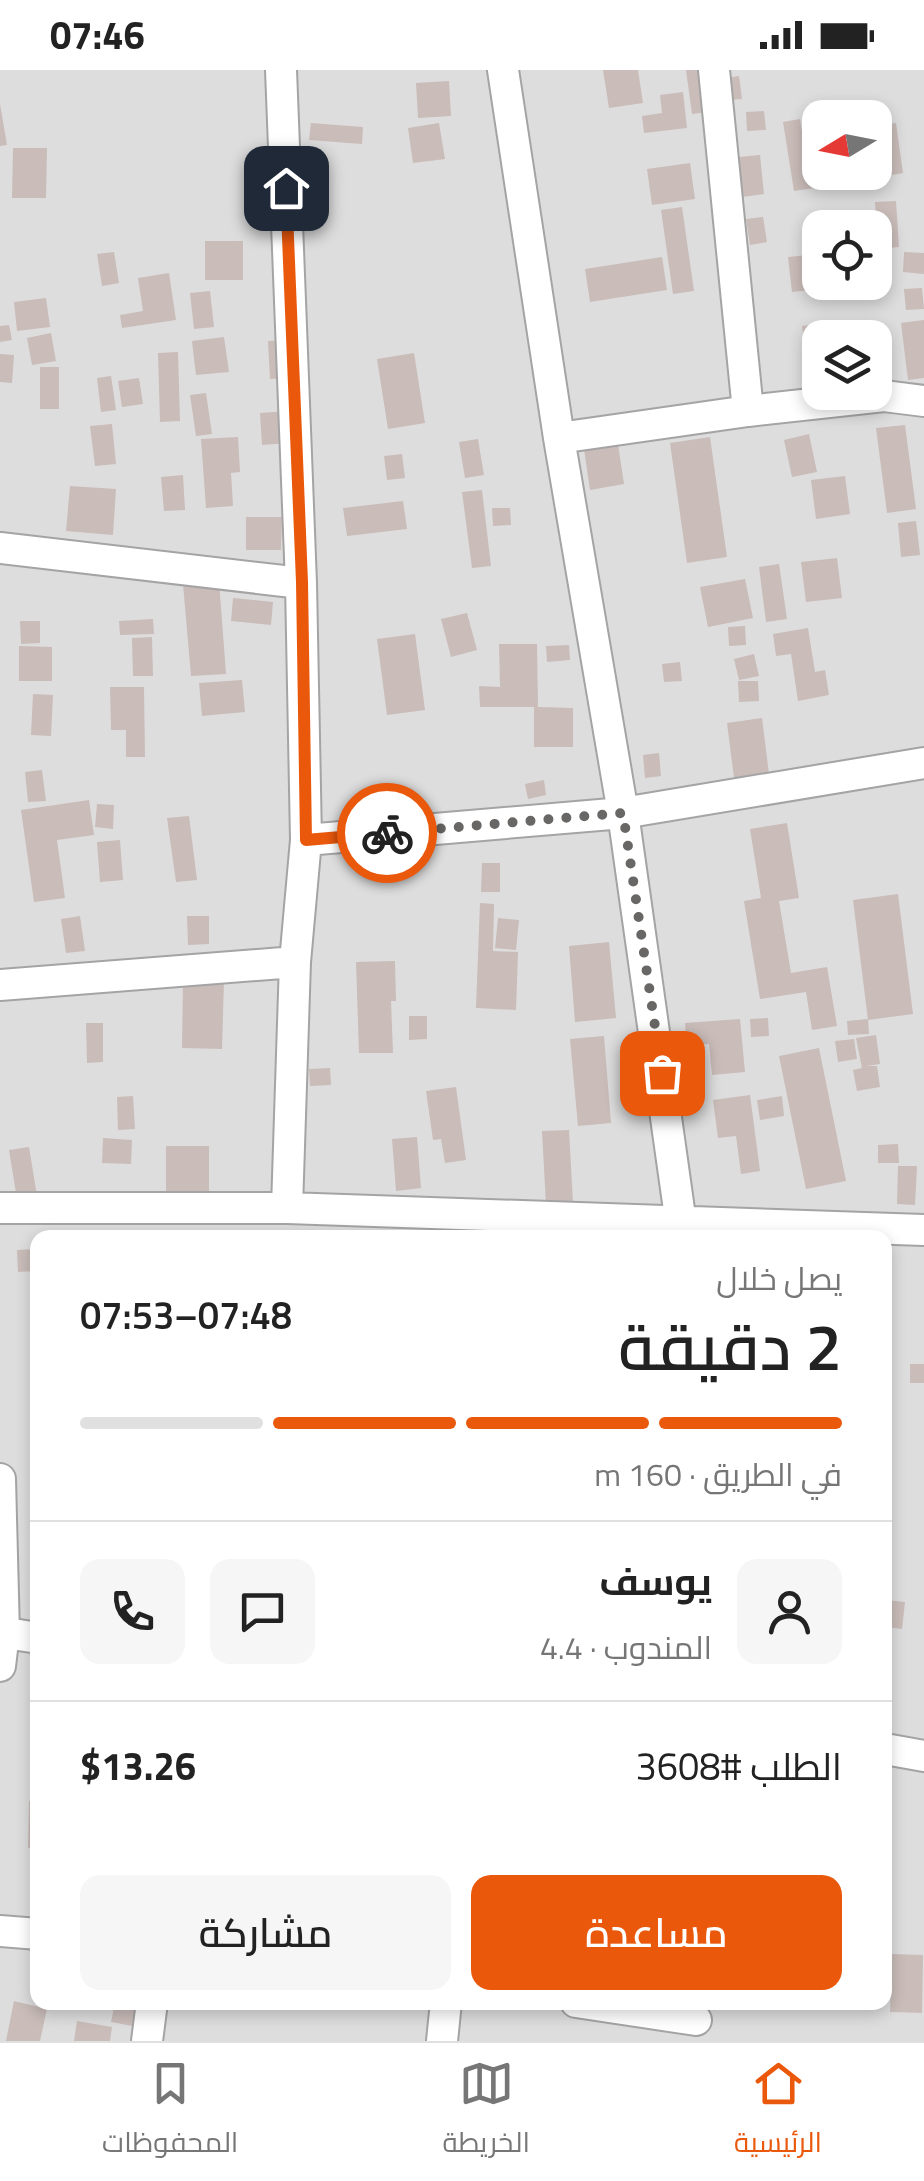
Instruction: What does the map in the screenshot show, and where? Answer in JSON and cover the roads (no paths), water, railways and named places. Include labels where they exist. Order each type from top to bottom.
[{"type":"street","points":[[281,70],[302,582],[306,840],[295,962],[286,1208]]},
{"type":"street","points":[[0,1208],[213,1223],[286,1208],[683,1230],[623,813],[558,438],[502,70]]},
{"type":"street","points":[[714,70],[748,411]]},
{"type":"street","points":[[558,438],[884,396],[924,401]]},
{"type":"street","points":[[0,548],[302,582]]},
{"type":"street","points":[[306,840],[623,813],[924,763]]},
{"type":"street","points":[[0,986],[295,962]]},
{"type":"street","points":[[892,1231],[924,1230]]},
{"type":"street","points":[[0,1478],[0,1666]]},
{"type":"street","points":[[2,1632],[30,1637]]},
{"type":"street","points":[[892,1750],[924,1756]]},
{"type":"street","points":[[0,1931],[30,1933]]},
{"type":"street","points":[[147,2041],[151,2010]]},
{"type":"street","points":[[442,2041],[445,2010]]},
{"type":"street","points":[[627,2010],[696,2021]]}]
